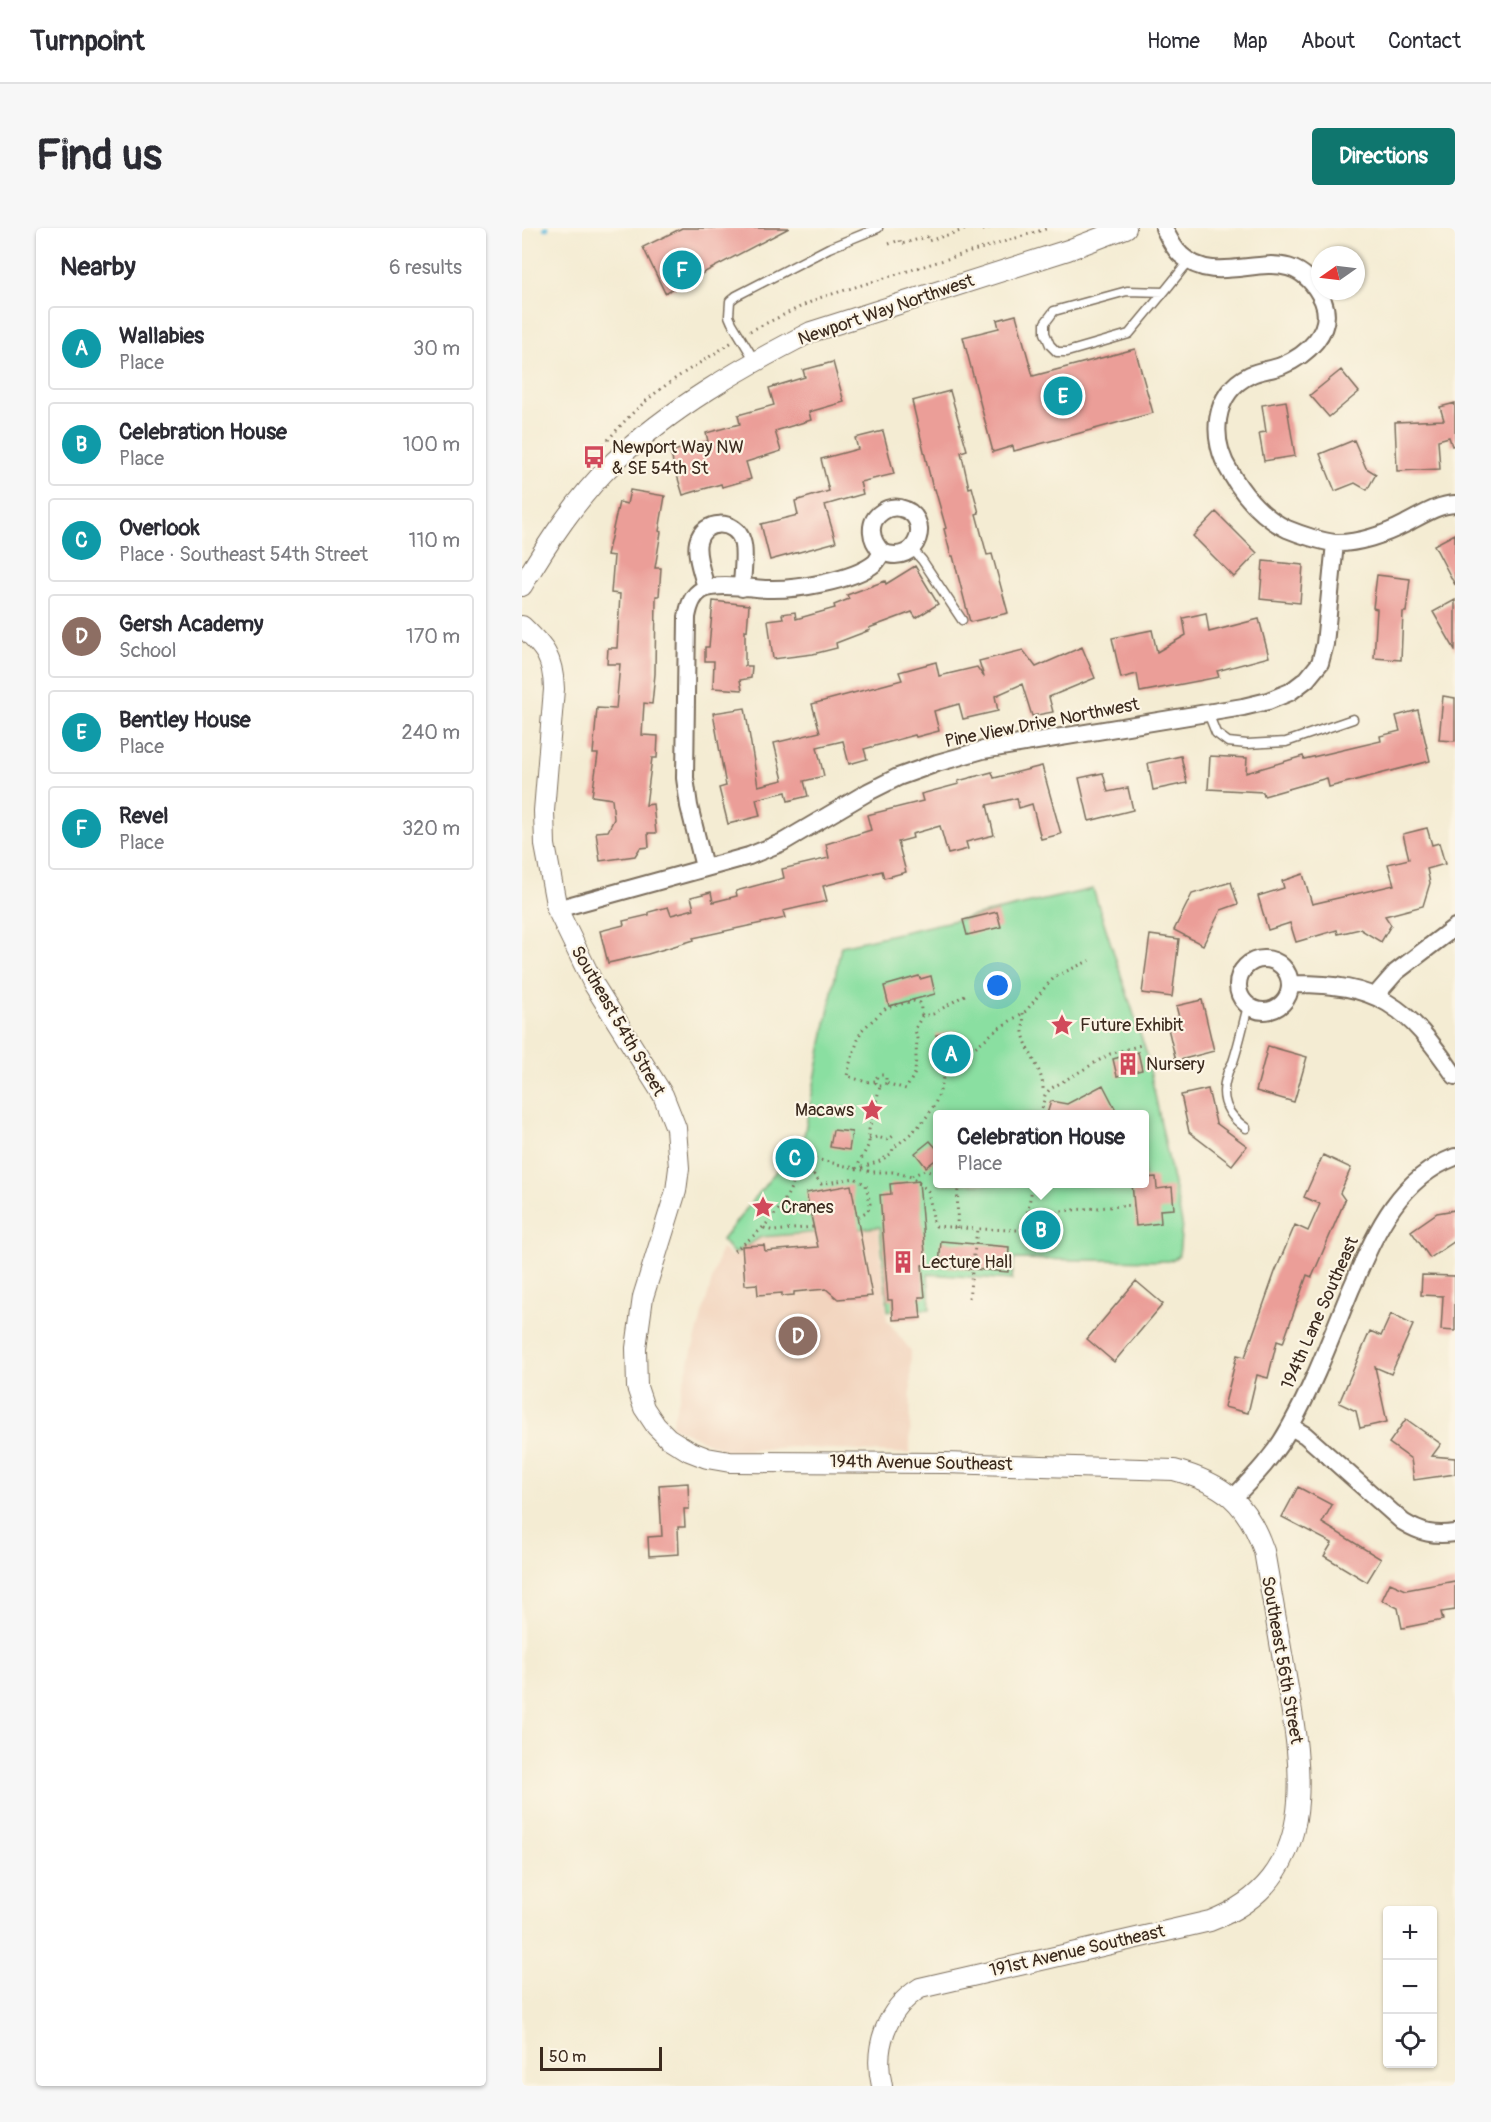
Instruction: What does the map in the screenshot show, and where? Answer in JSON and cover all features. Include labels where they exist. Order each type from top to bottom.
[{"type":"street","name":"Newport Way Northwest","points":[[522,586],[544,548],[581,500],[614,463],[648,432],[683,407],[756,362],[812,332],[1068,250],[1126,228]]},
{"type":"street","points":[[1164,228],[1180,254],[1189,261],[1203,266],[1219,267],[1256,258],[1287,258],[1311,276],[1325,303],[1323,329],[1307,351],[1282,366],[1251,375],[1235,385],[1219,411],[1216,432],[1224,463],[1240,489],[1257,508],[1273,522],[1289,530],[1335,543],[1383,534],[1431,510],[1447,504],[1455,504]]},
{"type":"street","points":[[894,507],[908,511],[918,523],[918,538],[912,549],[897,556],[882,552],[873,540],[872,525],[880,513],[894,507]]},
{"type":"street","points":[[706,588],[697,548],[698,541],[706,529],[719,524],[733,528],[742,539],[742,588]]},
{"type":"street","name":"Pine View Drive Northwest","points":[[557,909],[749,856],[783,842],[898,777],[937,763],[983,750],[1268,701],[1290,692],[1307,679],[1320,663],[1325,644],[1335,543]]},
{"type":"street","points":[[704,867],[689,806],[684,757],[687,617],[693,598],[706,588],[716,586],[792,588],[836,580],[870,566],[876,562],[882,552]]},
{"type":"street","name":"Southeast 54th Street","points":[[522,626],[548,654],[553,670],[554,689],[544,811],[545,845],[557,909],[594,985],[663,1095],[676,1128],[679,1168],[676,1191],[643,1298],[636,1348],[637,1387]]},
{"type":"street","points":[[1375,996],[1396,972],[1455,927]]},
{"type":"street","points":[[1256,959],[1272,959],[1280,963],[1289,976],[1291,984],[1286,1000],[1280,1006],[1264,1011],[1248,1006],[1239,993],[1239,977],[1248,963],[1256,959]]},
{"type":"street","points":[[1291,984],[1350,987],[1390,1004],[1426,1035],[1455,1076]]},
{"type":"street","name":"194th Lane Southeast","points":[[1233,1498],[1271,1459],[1291,1427],[1386,1215],[1417,1179],[1436,1165],[1455,1156]]},
{"type":"street","name":"194th Avenue Southeast","points":[[637,1387],[644,1408],[662,1432],[688,1451],[707,1458],[730,1462],[945,1463],[1174,1470],[1214,1483],[1233,1498]]},
{"type":"street","points":[[1291,1427],[1305,1435],[1415,1530],[1433,1535],[1455,1533]]},
{"type":"street","name":"Southeast 56th Street","points":[[1233,1498],[1257,1529],[1264,1551],[1296,1729],[1300,1773],[1295,1830]]},
{"type":"street","name":"191st Avenue Southeast","points":[[881,2082],[878,2061],[881,2041],[888,2023],[907,1996],[920,1988],[1210,1921],[1227,1915],[1254,1895],[1274,1875],[1295,1830]]},
{"type":"lane","points":[[756,362],[729,316],[730,301],[829,248],[878,228]]},
{"type":"lane","points":[[1164,292],[1127,291],[1054,311],[1045,323],[1045,333],[1050,345],[1057,352],[1066,352],[1129,334],[1164,292],[1189,261]]},
{"type":"lane","points":[[912,549],[922,560],[962,620]]},
{"type":"lane","points":[[1208,712],[1216,733],[1228,742],[1247,744],[1286,742],[1353,719]]},
{"type":"lane","points":[[1246,1128],[1233,1119],[1226,1107],[1224,1092],[1248,1006]]},
{"type":"path","points":[[889,244],[900,240],[901,244],[927,237],[928,241],[970,228]]},
{"type":"path","points":[[979,228],[980,231],[989,228]]},
{"type":"path","points":[[752,330],[819,298],[1049,228]]},
{"type":"path","points":[[627,418],[669,383],[730,344]]},
{"type":"path","points":[[856,1169],[880,1161],[912,1134],[930,1114],[942,1091],[944,1072],[999,1028],[1023,1013],[1056,976],[1093,959]]},
{"type":"path","points":[[922,1016],[933,1014],[968,993]]},
{"type":"path","points":[[856,1169],[869,1144],[869,1130],[880,1086],[886,1083],[906,1089],[915,1073],[918,1039],[915,1029],[922,1016],[920,1003],[913,1001],[886,1008],[859,1034],[847,1076],[866,1082],[875,1081],[879,1075],[884,1075],[886,1083]]},
{"type":"path","points":[[1023,1013],[1023,1031],[1034,1064],[1043,1077],[1043,1089]]},
{"type":"path","points":[[1042,1110],[1045,1095],[1050,1089],[1110,1054],[1141,1045]]},
{"type":"path","points":[[875,1081],[880,1086]]},
{"type":"path","points":[[868,1139],[877,1137],[888,1140],[893,1136]]},
{"type":"path","points":[[734,1251],[764,1228],[780,1209],[794,1182],[797,1170],[815,1160],[872,1172],[893,1172],[912,1177],[928,1191],[936,1226],[977,1230],[1019,1230],[1025,1224],[1032,1188]]},
{"type":"path","points":[[806,1165],[821,1184],[855,1178],[866,1185],[870,1204],[868,1211],[857,1217]]},
{"type":"path","points":[[912,1177],[925,1170],[933,1172]]},
{"type":"path","points":[[957,1228],[958,1188]]},
{"type":"path","points":[[1029,1210],[1043,1218],[1060,1211],[1134,1205]]},
{"type":"path","points":[[764,1228],[774,1231],[813,1227]]},
{"type":"path","points":[[969,1298],[977,1230]]},
{"type":"shaded area","points":[[878,1228],[887,1320],[911,1351],[910,1454],[793,1447],[727,1451],[671,1426],[721,1248],[731,1256],[761,1237]]},
{"type":"green space","points":[[1093,889],[1146,1052],[1182,1223],[1179,1256],[1169,1261],[1014,1259],[1012,1280],[928,1274],[930,1309],[888,1311],[880,1227],[761,1237],[734,1254],[722,1240],[791,1152],[802,1146],[841,946]]},
{"type":"building","points":[[682,228],[789,228],[665,293],[643,247]]},
{"type":"building","points":[[1016,315],[1033,376],[1135,349],[1153,413],[1014,451],[1013,446],[993,452],[963,337],[999,328],[997,320]]},
{"type":"building","points":[[833,362],[844,402],[809,412],[811,420],[775,431],[781,451],[746,462],[751,479],[722,487],[721,484],[683,495],[670,452],[708,441],[706,433],[740,424],[738,415],[774,405],[769,388],[805,377],[803,370]]},
{"type":"building","points":[[1341,370],[1359,392],[1329,417],[1310,395]]},
{"type":"building","points":[[950,391],[967,450],[961,452],[969,488],[972,487],[979,513],[976,514],[987,555],[992,554],[1008,613],[970,622],[944,529],[946,528],[935,489],[933,489],[912,401]]},
{"type":"building","points":[[1286,401],[1295,456],[1264,461],[1259,433],[1266,432],[1262,405]]},
{"type":"building","points":[[1455,403],[1455,445],[1452,446],[1449,437],[1438,440],[1440,469],[1397,471],[1395,422],[1444,420],[1440,407]]},
{"type":"building","points":[[883,431],[894,474],[860,482],[863,494],[825,505],[836,542],[770,560],[761,524],[798,515],[795,501],[829,491],[821,459],[858,449],[855,438]]},
{"type":"building","points":[[1354,440],[1366,468],[1376,474],[1367,490],[1355,483],[1335,491],[1320,454]]},
{"type":"building","points":[[630,490],[665,496],[655,568],[661,568],[659,596],[656,596],[655,674],[652,704],[644,703],[642,735],[658,736],[657,758],[652,758],[646,805],[653,804],[656,833],[648,833],[649,847],[640,848],[635,856],[600,861],[596,832],[608,831],[614,819],[612,799],[592,796],[598,754],[593,754],[597,708],[616,709],[620,664],[607,664],[608,648],[617,648],[620,594],[611,593],[614,556],[607,555],[619,502],[627,504]]},
{"type":"building","points":[[1216,512],[1257,553],[1234,577],[1193,536]]},
{"type":"building","points":[[1455,534],[1455,585],[1434,545]]},
{"type":"building","points":[[1263,561],[1303,565],[1300,603],[1260,599]]},
{"type":"building","points":[[915,566],[938,604],[916,618],[912,612],[869,628],[870,630],[836,643],[837,648],[813,654],[773,659],[768,620],[783,618],[782,614],[795,612],[796,619],[835,608],[834,605],[849,599],[847,595],[885,581],[886,584]]},
{"type":"building","points":[[1377,575],[1410,579],[1406,612],[1403,612],[1401,660],[1374,658],[1377,609],[1373,608]]},
{"type":"building","points":[[1455,600],[1455,650],[1433,612]]},
{"type":"building","points":[[713,601],[749,605],[747,631],[745,630],[745,666],[752,666],[751,678],[740,680],[742,690],[713,688],[714,661],[705,661],[705,647],[709,647]]},
{"type":"building","points":[[1206,613],[1209,632],[1259,619],[1269,657],[1217,671],[1219,677],[1140,692],[1137,674],[1121,678],[1112,638],[1152,630],[1157,652],[1186,635],[1183,618]]},
{"type":"building","points":[[1082,647],[1095,678],[1049,697],[1053,712],[1032,716],[1022,684],[995,696],[998,711],[963,719],[959,704],[934,711],[939,731],[864,749],[867,759],[849,764],[843,741],[817,747],[824,776],[804,781],[808,796],[788,801],[786,792],[756,799],[760,816],[728,824],[719,788],[726,786],[713,713],[745,708],[758,786],[783,780],[774,743],[820,732],[812,704],[902,680],[899,672],[936,662],[939,676],[977,667],[984,677],[979,661],[1023,650],[1036,667]]},
{"type":"building","points":[[1443,696],[1455,698],[1455,741],[1439,740]]},
{"type":"building","points":[[1418,710],[1430,761],[1329,787],[1327,778],[1264,796],[1263,792],[1208,789],[1210,756],[1247,758],[1246,773],[1303,756],[1304,759],[1381,741],[1380,736],[1400,731],[1396,716]]},
{"type":"building","points":[[1181,756],[1187,783],[1153,790],[1148,763]]},
{"type":"building","points":[[1042,766],[1061,834],[1041,839],[1032,804],[1019,808],[1017,798],[987,805],[994,835],[966,842],[968,849],[948,854],[940,826],[912,834],[913,838],[898,842],[906,872],[884,878],[882,871],[823,886],[827,901],[783,911],[785,918],[693,938],[694,940],[648,954],[608,963],[600,931],[624,925],[623,921],[649,915],[649,912],[668,907],[671,915],[694,909],[691,897],[711,892],[713,902],[737,896],[736,891],[784,878],[782,869],[829,858],[826,844],[871,830],[867,815],[923,801],[921,794],[992,772],[994,778]]},
{"type":"building","points":[[1103,773],[1108,792],[1128,788],[1133,810],[1089,821],[1079,778]]},
{"type":"building","points":[[1427,828],[1432,845],[1439,843],[1445,864],[1427,869],[1430,883],[1423,906],[1385,916],[1391,925],[1381,942],[1360,929],[1338,934],[1337,930],[1296,942],[1290,923],[1268,930],[1258,896],[1284,888],[1282,881],[1303,874],[1312,904],[1394,885],[1388,864],[1409,859],[1403,834]]},
{"type":"building","points":[[1231,882],[1238,904],[1221,910],[1203,945],[1174,930],[1192,894]]},
{"type":"building","points":[[997,912],[1001,927],[967,935],[963,920]]},
{"type":"building","points":[[1150,935],[1179,939],[1172,997],[1142,993]]},
{"type":"building","points":[[919,976],[920,979],[931,976],[935,994],[889,1006],[884,986]]},
{"type":"building","points":[[1202,1000],[1214,1051],[1176,1061],[1167,1024],[1180,1021],[1176,1006]]},
{"type":"building","points":[[956,1031],[959,1045],[939,1049],[936,1035]]},
{"type":"building","points":[[1268,1046],[1307,1057],[1294,1102],[1256,1091]]},
{"type":"building","name":"Nursery","points":[[1138,1052],[1142,1070],[1117,1076],[1113,1059]]},
{"type":"building","points":[[1103,1085],[1116,1110],[1048,1110],[1051,1101],[1067,1104]]},
{"type":"building","points":[[1208,1089],[1216,1123],[1247,1146],[1232,1165],[1189,1132],[1181,1095]]},
{"type":"building","points":[[833,1130],[852,1132],[849,1150],[830,1147]]},
{"type":"building","points":[[930,1141],[933,1144],[933,1162],[926,1167],[915,1153]]},
{"type":"building","points":[[1323,1155],[1351,1168],[1340,1193],[1345,1200],[1312,1277],[1307,1275],[1283,1343],[1277,1341],[1268,1378],[1257,1375],[1248,1413],[1224,1407],[1237,1355],[1245,1357],[1275,1272],[1295,1225],[1308,1231],[1320,1204],[1304,1197]]},
{"type":"building","points":[[1156,1177],[1157,1189],[1172,1187],[1174,1209],[1160,1210],[1161,1223],[1136,1226],[1132,1188],[1149,1188],[1149,1178]]},
{"type":"building","name":"Lecture Hall","points":[[919,1181],[926,1265],[922,1265],[925,1297],[919,1297],[921,1318],[893,1320],[892,1300],[888,1300],[880,1195],[891,1194],[890,1184]]},
{"type":"building","points":[[851,1185],[872,1296],[838,1299],[826,1289],[794,1292],[794,1295],[782,1296],[782,1293],[758,1295],[757,1284],[745,1285],[742,1246],[764,1245],[765,1251],[818,1247],[806,1193]]},
{"type":"building","points":[[1455,1210],[1455,1241],[1430,1258],[1411,1231],[1437,1213]]},
{"type":"building","points":[[1034,1220],[1052,1223],[1048,1240],[1030,1236]]},
{"type":"building","points":[[941,1241],[1009,1247],[1008,1272],[939,1266]]},
{"type":"building","points":[[1422,1275],[1455,1276],[1455,1331],[1441,1330],[1443,1296],[1421,1295]]},
{"type":"building","points":[[1136,1281],[1163,1304],[1114,1362],[1087,1339]]},
{"type":"building","points":[[1391,1314],[1413,1325],[1391,1374],[1375,1367],[1387,1422],[1360,1428],[1356,1411],[1339,1403],[1370,1331],[1381,1336]]},
{"type":"building","points":[[1406,1419],[1441,1444],[1432,1456],[1455,1458],[1455,1474],[1414,1480],[1411,1459],[1389,1443]]},
{"type":"building","points":[[688,1483],[689,1509],[684,1509],[685,1527],[678,1527],[679,1554],[649,1556],[648,1537],[662,1536],[659,1485]]},
{"type":"building","points":[[1298,1487],[1332,1505],[1322,1523],[1381,1559],[1367,1582],[1324,1556],[1332,1543],[1282,1517]]},
{"type":"building","points":[[1455,1581],[1455,1610],[1441,1612],[1443,1620],[1402,1628],[1398,1608],[1382,1600],[1390,1583],[1406,1590]]},
{"type":"place","name":"Revel","points":[[682,270]]},
{"type":"place","name":"Bentley House","points":[[1063,396]]},
{"type":"place","name":"Newport Way NW & SE 54th St","points":[[594,457]]},
{"type":"place","name":"Future Exhibit","points":[[1062,1025]]},
{"type":"place","name":"Wallabies","points":[[951,1054]]},
{"type":"place","name":"Nursery","points":[[1128,1064]]},
{"type":"place","name":"Macaws","points":[[872,1110]]},
{"type":"place","name":"Overlook","points":[[795,1158]]},
{"type":"place","name":"Cranes","points":[[763,1207]]},
{"type":"place","name":"Celebration House","points":[[1041,1230]]},
{"type":"place","name":"Lecture Hall","points":[[903,1262]]},
{"type":"place","name":"Gersh Academy","points":[[798,1336]]}]
